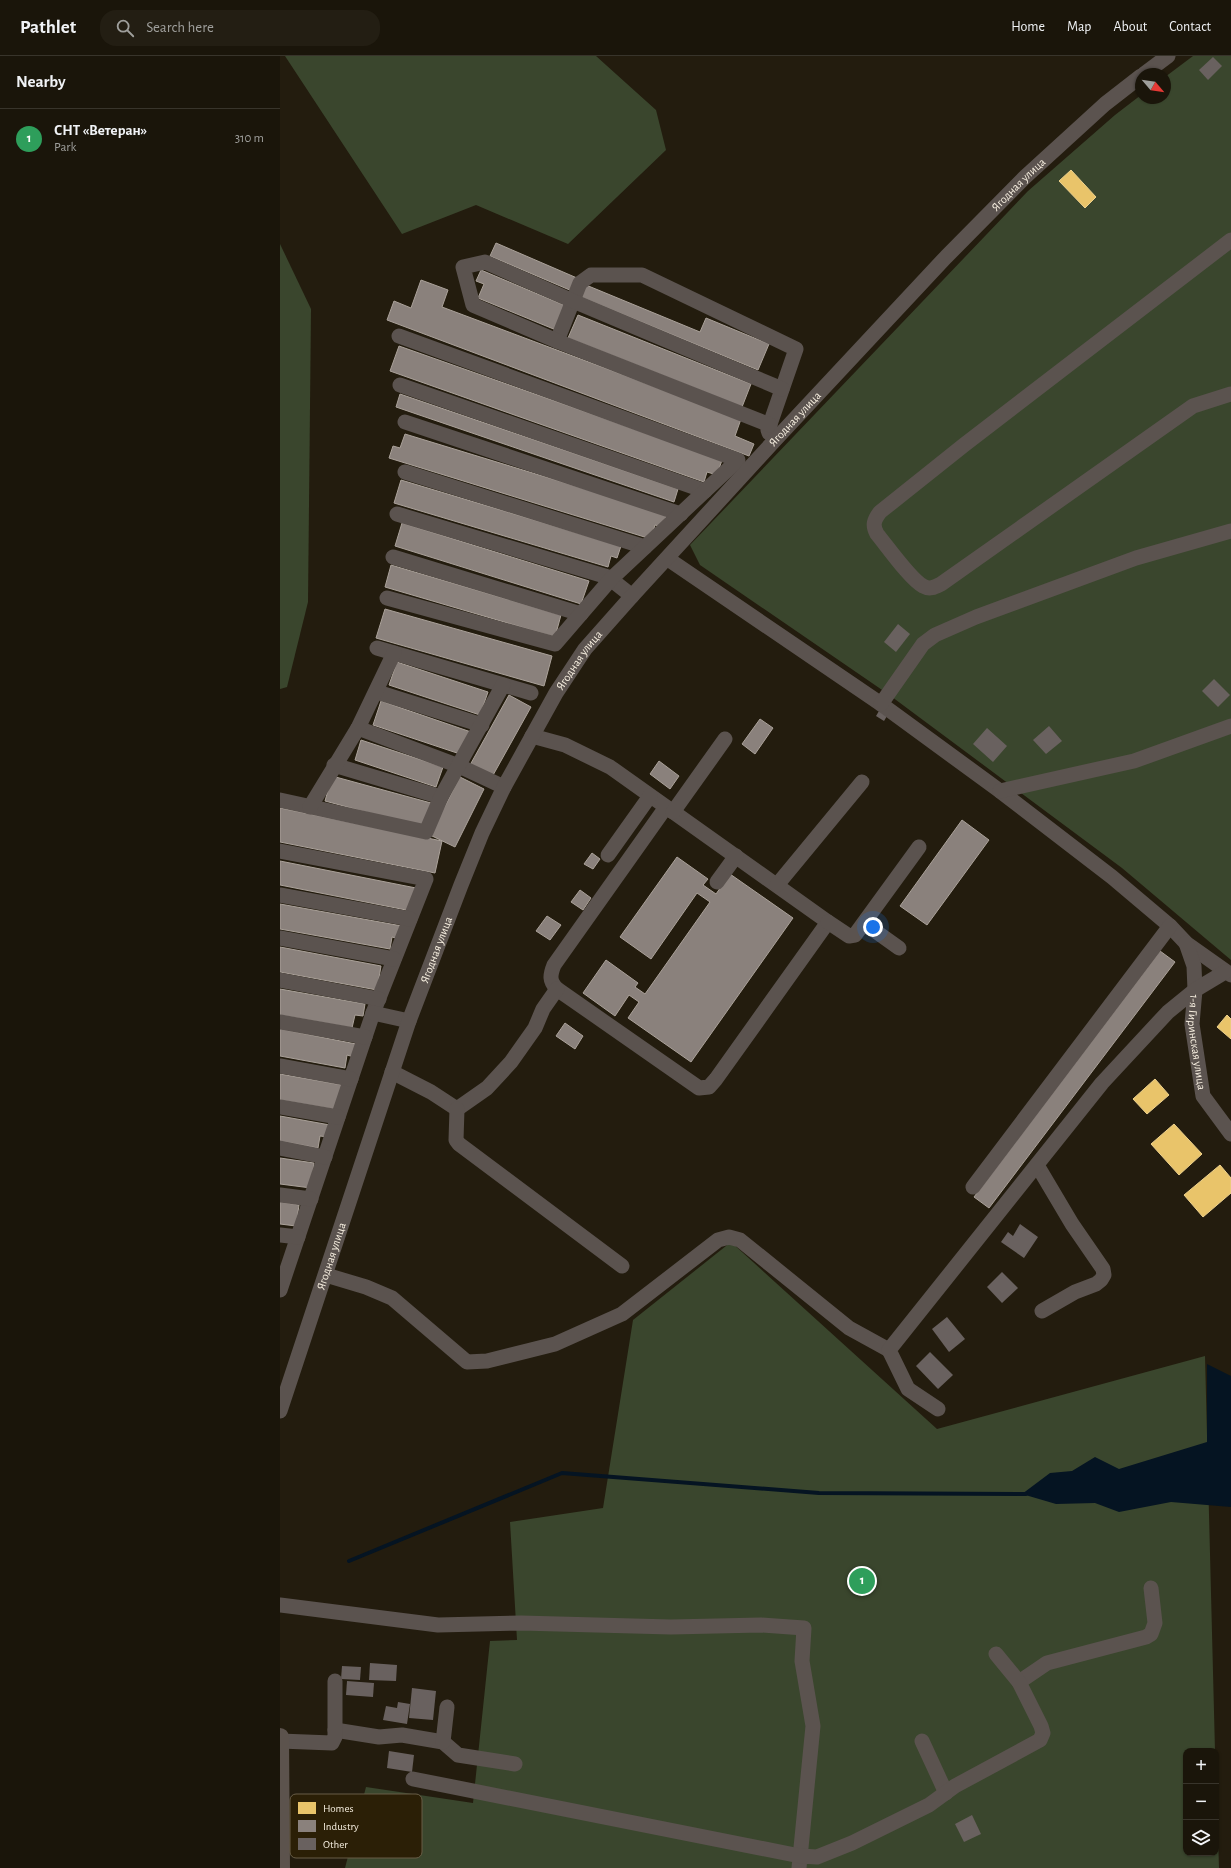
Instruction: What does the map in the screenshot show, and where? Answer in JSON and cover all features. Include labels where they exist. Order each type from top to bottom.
[{"type":"main road","points":[[280,1737],[281,1868]]},
{"type":"street","points":[[1152,68],[1168,56]]},
{"type":"street","name":"Ягодная улица","points":[[280,1412],[409,1021],[463,879],[482,833],[504,787],[556,694],[585,649],[632,596],[668,559],[775,440],[946,257],[1025,177],[1105,104],[1135,81]]},
{"type":"street","points":[[1231,240],[964,445],[880,512],[875,518],[874,526],[877,534],[916,580],[924,587],[932,588],[941,584],[1193,406],[1231,394]]},
{"type":"street","points":[[770,425],[557,342],[473,306],[463,267],[485,262],[573,301],[782,389]]},
{"type":"street","points":[[557,342],[580,284],[591,275],[642,275],[796,349],[768,430],[775,440]]},
{"type":"street","points":[[387,598],[555,644],[611,579],[738,460],[399,336]]},
{"type":"street","points":[[400,385],[705,491]]},
{"type":"street","points":[[405,422],[681,514]]},
{"type":"street","points":[[405,472],[645,547]]},
{"type":"street","points":[[397,514],[608,577],[632,596]]},
{"type":"street","points":[[881,704],[923,644],[935,635],[976,617],[1136,558],[1231,531]]},
{"type":"street","points":[[392,557],[581,614]]},
{"type":"street","points":[[668,559],[881,704],[1000,791],[1112,877],[1170,926],[1186,944],[1228,973],[1195,990],[1168,1012],[1102,1083],[889,1350]]},
{"type":"street","points":[[377,648],[531,693]]},
{"type":"street","points":[[310,807],[334,765],[358,728],[377,692],[394,653]]},
{"type":"street","points":[[280,800],[426,832],[441,797],[503,685]]},
{"type":"street","points":[[377,692],[482,725]]},
{"type":"street","points":[[1000,791],[1134,761],[1231,726]]},
{"type":"street","points":[[358,728],[459,766],[504,787]]},
{"type":"street","points":[[532,736],[565,745],[610,767],[849,936],[855,935],[919,847]]},
{"type":"street","points":[[725,739],[670,809],[554,965],[550,974],[551,983],[557,989],[689,1083],[699,1088],[709,1087],[828,922]]},
{"type":"street","points":[[334,765],[441,797]]},
{"type":"street","points":[[777,885],[862,782]]},
{"type":"street","points":[[608,855],[650,796]]},
{"type":"street","points":[[280,852],[426,879],[373,1013],[311,1199],[281,1282]]},
{"type":"street","points":[[717,882],[736,856]]},
{"type":"street","points":[[280,895],[410,919]]},
{"type":"street","points":[[864,923],[899,948]]},
{"type":"street","points":[[973,1187],[1170,926]]},
{"type":"street","points":[[280,938],[394,960]]},
{"type":"street","name":"1-я Гиринская улица","points":[[1186,944],[1194,966],[1195,990],[1192,1024],[1203,1096],[1231,1134]]},
{"type":"street","points":[[280,980],[379,999]]},
{"type":"street","points":[[457,1109],[487,1088],[511,1062],[536,1028],[543,1009],[557,989]]},
{"type":"street","points":[[373,1013],[409,1021]]},
{"type":"street","points":[[280,1022],[365,1037]]},
{"type":"street","points":[[280,1066],[351,1079]]},
{"type":"street","points":[[392,1072],[432,1092],[457,1109]]},
{"type":"street","points":[[280,1107],[338,1118]]},
{"type":"street","points":[[457,1109],[456,1140],[459,1144],[622,1266]]},
{"type":"street","points":[[280,1148],[325,1157]]},
{"type":"street","points":[[1037,1165],[1072,1224],[1103,1269],[1104,1275],[1102,1280],[1096,1284],[1075,1292],[1042,1311]]},
{"type":"street","points":[[280,1195],[311,1199]]},
{"type":"street","points":[[280,1235],[298,1237]]},
{"type":"street","points":[[326,1275],[366,1287],[392,1298],[467,1362],[487,1361],[555,1344],[622,1314],[718,1240],[729,1237],[740,1240],[849,1328],[889,1350],[908,1389],[938,1409]]},
{"type":"street","points":[[1019,1682],[1047,1663],[1146,1637],[1151,1634],[1155,1623],[1151,1588]]},
{"type":"street","points":[[280,1605],[438,1625],[521,1623],[671,1626],[761,1625],[804,1628],[802,1660],[813,1726],[800,1862]]},
{"type":"street","points":[[413,1779],[800,1862],[852,1843],[929,1806],[955,1786],[1040,1740],[1043,1733],[1041,1726],[1019,1682],[996,1654]]},
{"type":"street","points":[[280,1741],[332,1743],[335,1737],[335,1681]]},
{"type":"street","points":[[443,1742],[447,1707]]},
{"type":"street","points":[[335,1730],[379,1737],[402,1734],[443,1742],[458,1754],[514,1764]]},
{"type":"street","points":[[922,1741],[946,1793]]},
{"type":"green space","points":[[285,56],[596,56],[656,110],[666,150],[568,244],[476,205],[402,234]]},
{"type":"green space","points":[[1193,56],[1231,56],[1231,960],[1122,868],[888,694],[700,565],[690,545],[1028,191],[1115,115],[1135,100],[1135,104],[1171,104],[1171,72]]},
{"type":"green space","points":[[280,244],[311,309],[308,602],[287,687],[280,689]]},
{"type":"green space","points":[[731,1242],[937,1429],[1205,1356],[1215,1748],[1183,1748],[1183,1856],[1219,1856],[1219,1868],[345,1868],[348,1858],[422,1858],[422,1795],[473,1803],[490,1641],[517,1640],[510,1522],[603,1508],[633,1320]]},
{"type":"green space","points":[[366,1787],[413,1794],[364,1794]]},
{"type":"water","points":[[1207,1364],[1231,1376],[1231,1507],[1171,1502],[1119,1512],[1095,1503],[1056,1504],[1022,1494],[1050,1473],[1072,1471],[1095,1457],[1119,1469],[1207,1442]]},
{"type":"building: Homes","points":[[1071,170],[1096,197],[1085,208],[1059,181]]},
{"type":"building: Homes","points":[[1227,1015],[1231,1019],[1231,1039],[1217,1027]]},
{"type":"building: Homes","points":[[1155,1079],[1169,1095],[1147,1114],[1133,1099]]},
{"type":"building: Homes","points":[[1174,1124],[1202,1154],[1179,1175],[1151,1144]]},
{"type":"building: Homes","points":[[1220,1165],[1231,1178],[1231,1193],[1203,1217],[1184,1195]]},
{"type":"building: Industry","points":[[496,243],[577,278],[572,291],[490,256]]},
{"type":"building: Industry","points":[[481,270],[566,306],[556,330],[478,298],[484,284],[476,281]]},
{"type":"building: Industry","points":[[421,280],[448,290],[442,307],[741,419],[735,436],[754,444],[749,456],[387,320],[394,301],[411,308]]},
{"type":"building: Industry","points":[[586,285],[700,332],[706,318],[769,344],[758,370],[581,297]]},
{"type":"building: Industry","points":[[578,315],[751,384],[742,407],[568,338]]},
{"type":"building: Industry","points":[[399,346],[722,460],[717,475],[707,472],[704,482],[390,371]]},
{"type":"building: Industry","points":[[400,394],[678,489],[674,502],[396,407]]},
{"type":"building: Industry","points":[[405,434],[667,514],[663,527],[655,525],[651,539],[389,458],[393,446],[400,448]]},
{"type":"building: Industry","points":[[401,480],[621,546],[617,558],[611,556],[608,567],[394,503]]},
{"type":"building: Industry","points":[[402,523],[589,581],[581,604],[395,546]]},
{"type":"building: Industry","points":[[391,565],[561,615],[555,637],[385,587]]},
{"type":"building: Industry","points":[[385,609],[552,656],[544,686],[376,638]]},
{"type":"building: Industry","points":[[397,662],[488,692],[480,715],[389,685]]},
{"type":"building: Industry","points":[[509,695],[531,707],[492,777],[470,765]]},
{"type":"building: Industry","points":[[381,701],[471,732],[463,755],[373,725]]},
{"type":"building: Industry","points":[[760,719],[773,728],[755,754],[742,744]]},
{"type":"building: Industry","points":[[361,740],[443,767],[436,787],[355,760]]},
{"type":"building: Industry","points":[[659,761],[679,776],[670,789],[650,774]]},
{"type":"building: Industry","points":[[332,776],[431,803],[425,828],[325,801]]},
{"type":"building: Industry","points":[[460,777],[484,789],[455,847],[430,835]]},
{"type":"building: Industry","points":[[280,808],[442,841],[435,873],[280,842]]},
{"type":"building: Industry","points":[[962,820],[989,840],[927,925],[900,906]]},
{"type":"building: Industry","points":[[592,853],[600,859],[593,869],[584,864]]},
{"type":"building: Industry","points":[[677,857],[708,879],[703,885],[716,894],[730,874],[793,918],[691,1062],[628,1018],[639,1002],[629,995],[615,1016],[583,993],[606,960],[638,983],[635,987],[645,994],[710,902],[697,893],[651,959],[620,937]]},
{"type":"building: Industry","points":[[280,861],[416,888],[411,911],[280,885]]},
{"type":"building: Industry","points":[[580,890],[591,898],[583,910],[571,902]]},
{"type":"building: Industry","points":[[280,904],[402,926],[400,939],[392,937],[390,949],[280,929]]},
{"type":"building: Industry","points":[[547,916],[561,925],[550,940],[536,931]]},
{"type":"building: Industry","points":[[280,947],[381,966],[377,990],[280,972]]},
{"type":"building: Industry","points":[[1160,951],[1175,962],[989,1208],[974,1197]]},
{"type":"building: Industry","points":[[280,989],[365,1004],[363,1016],[355,1015],[352,1028],[280,1015]]},
{"type":"building: Industry","points":[[565,1023],[583,1036],[575,1049],[556,1036]]},
{"type":"building: Industry","points":[[280,1029],[356,1044],[354,1057],[347,1055],[345,1068],[280,1056]]},
{"type":"building: Industry","points":[[280,1074],[342,1085],[338,1110],[280,1100]]},
{"type":"building: Industry","points":[[280,1116],[330,1125],[328,1137],[320,1136],[318,1148],[280,1141]]},
{"type":"building: Industry","points":[[280,1158],[314,1163],[311,1188],[280,1184]]},
{"type":"building: Industry","points":[[280,1202],[299,1205],[296,1226],[280,1224]]},
{"type":"building: Other","points":[[1213,57],[1222,66],[1208,80],[1199,70]]},
{"type":"building: Other","points":[[898,624],[910,634],[896,652],[884,642]]},
{"type":"building: Other","points":[[1214,679],[1230,695],[1218,707],[1202,691]]},
{"type":"building: Other","points":[[879,711],[887,716],[884,721],[876,716]]},
{"type":"building: Other","points":[[1049,726],[1062,741],[1046,754],[1033,740]]},
{"type":"building: Other","points":[[987,728],[1007,746],[993,762],[973,744]]},
{"type":"building: Other","points":[[1020,1224],[1038,1237],[1024,1258],[1001,1242],[1008,1232],[1013,1236]]},
{"type":"building: Other","points":[[1002,1272],[1018,1288],[1002,1303],[987,1287]]},
{"type":"building: Other","points":[[947,1317],[965,1339],[949,1352],[932,1329]]},
{"type":"building: Other","points":[[930,1352],[953,1375],[938,1389],[916,1366]]},
{"type":"building: Other","points":[[370,1663],[397,1665],[396,1681],[369,1680]]},
{"type":"building: Other","points":[[342,1666],[361,1667],[360,1680],[341,1679]]},
{"type":"building: Other","points":[[347,1681],[374,1683],[373,1697],[346,1695]]},
{"type":"building: Other","points":[[412,1688],[436,1691],[433,1720],[409,1718]]},
{"type":"building: Other","points":[[398,1702],[410,1704],[407,1724],[383,1720],[386,1706],[397,1708]]},
{"type":"building: Other","points":[[389,1751],[414,1755],[412,1772],[387,1768]]},
{"type":"building: Other","points":[[972,1815],[981,1834],[964,1842],[955,1824]]},
{"type":"waterway","points":[[349,1561],[562,1473],[819,1493],[1026,1494]]},
{"type":"place","name":"СНТ «Ветеран»","points":[[862,1581]]}]
